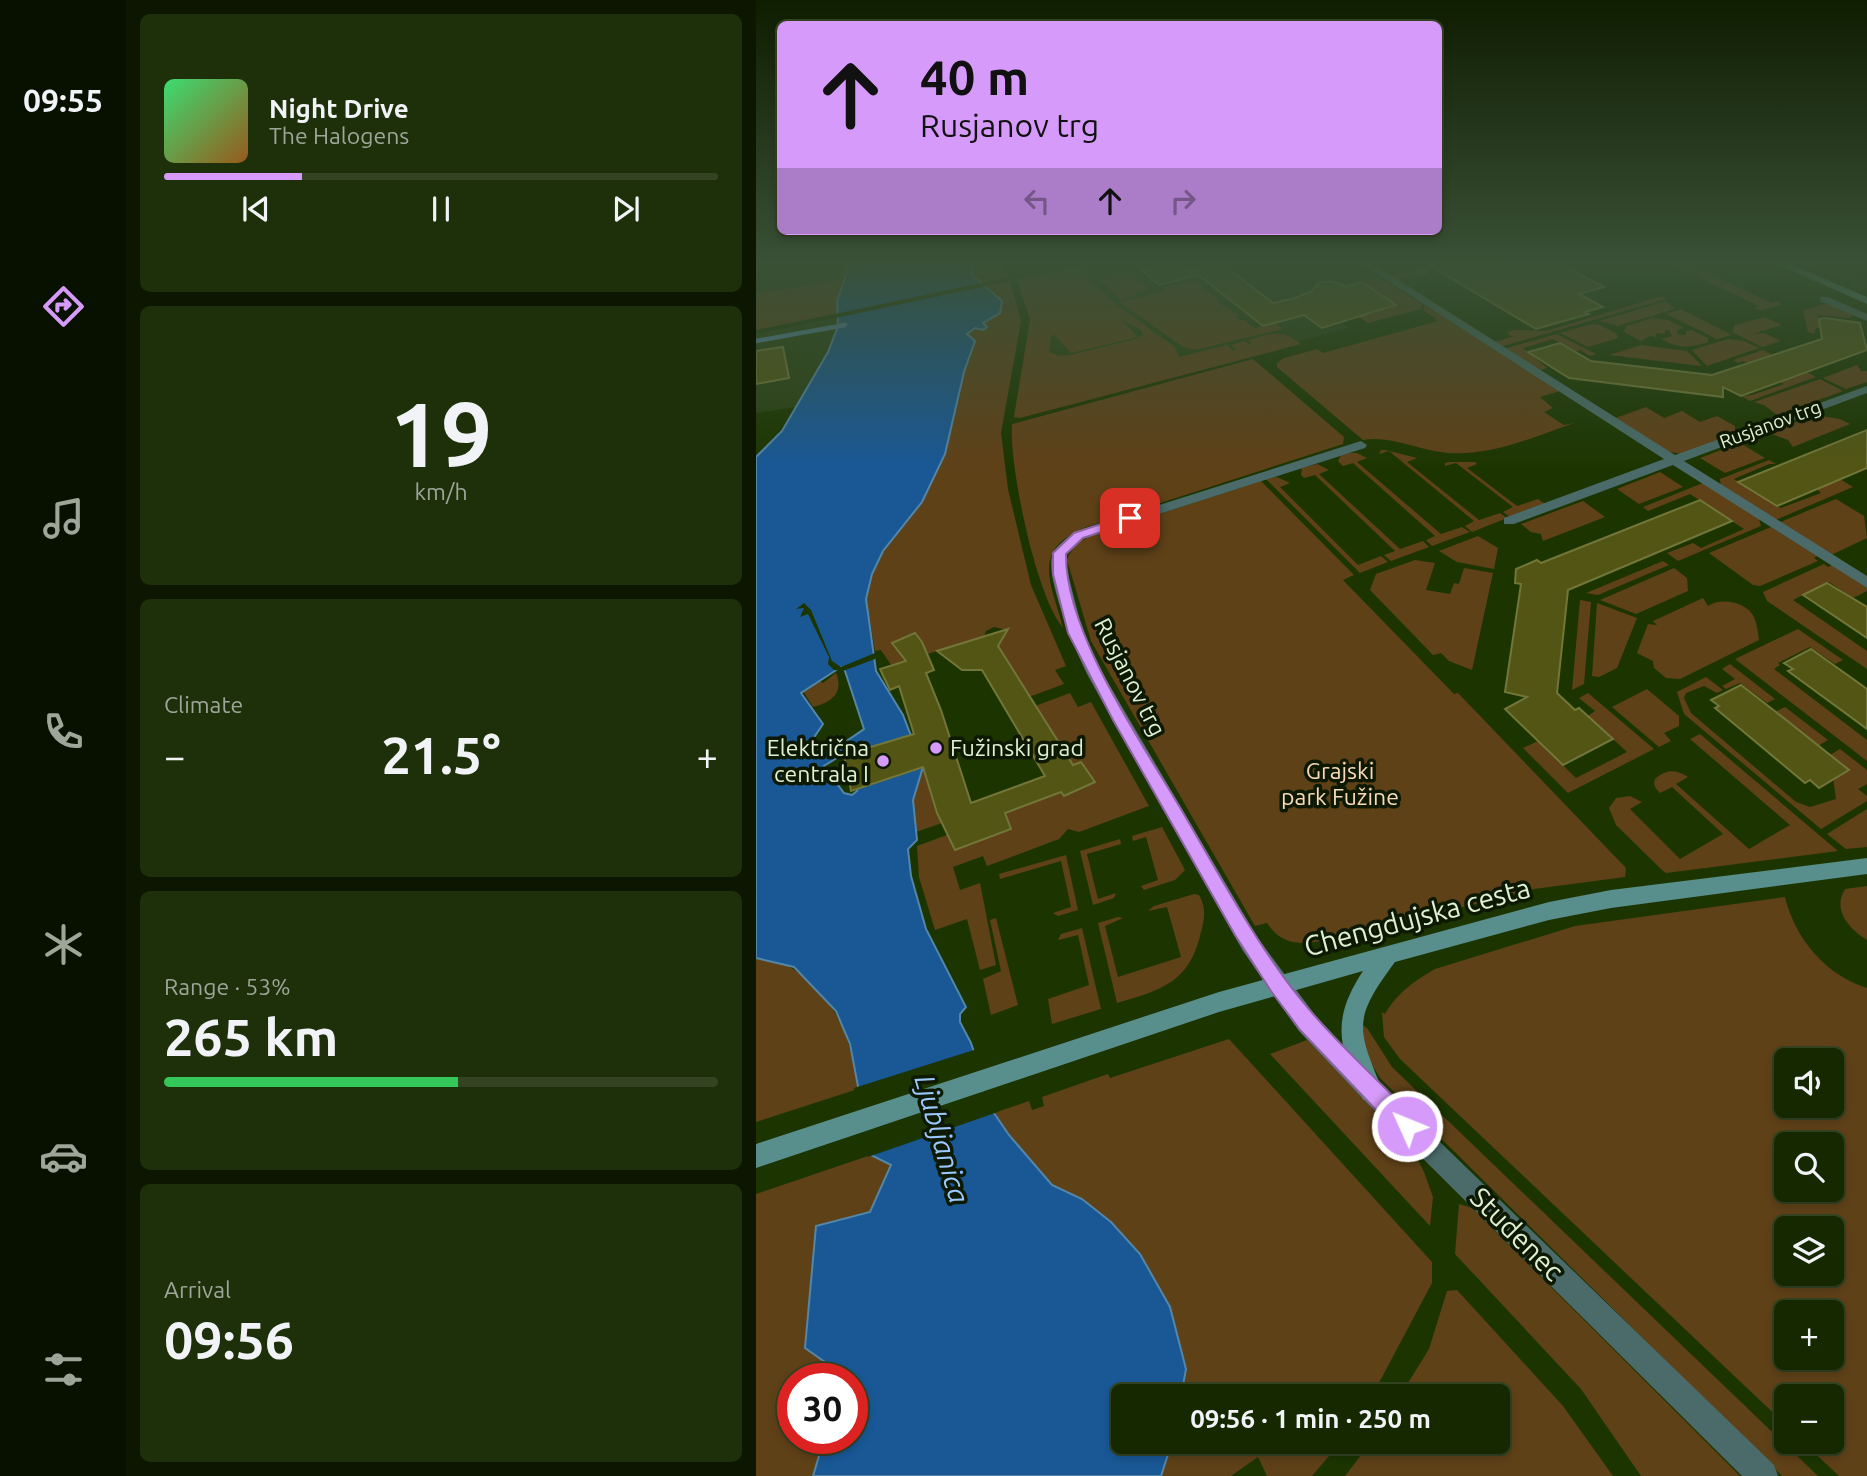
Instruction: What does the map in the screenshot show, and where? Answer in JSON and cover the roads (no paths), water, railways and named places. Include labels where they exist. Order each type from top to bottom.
[{"type":"street","points":[[1469,330],[1674,460]]},
{"type":"street","name":"Rusjanov trg","points":[[1509,521],[1867,389]]},
{"type":"street","name":"Rusjanov trg","points":[[1278,985],[1241,929],[1096,676],[1075,633],[1058,562],[1060,553],[1068,543],[1092,530],[1361,445]]},
{"type":"street","name":"Rusjanov trg","points":[[1674,460],[1867,583]]},
{"type":"street","name":"Chengdujska cesta","points":[[756,1156],[1278,985],[1549,911],[1611,899],[1867,866]]},
{"type":"street","points":[[1371,1091],[1352,1048],[1350,1022],[1360,993],[1388,954]]},
{"type":"street","name":"Studenec","points":[[1278,985],[1307,1023],[1371,1091],[1763,1476]]},
{"type":"water","name":"Ljubljanica","points":[[837,330],[972,330],[967,334],[975,341],[964,372],[945,454],[922,502],[883,551],[872,574],[866,599],[876,671],[903,715],[923,767],[913,800],[917,840],[908,849],[911,876],[926,929],[966,1007],[960,1014],[960,1022],[971,1043],[994,1113],[1009,1135],[1052,1185],[1082,1199],[1111,1222],[1140,1254],[1170,1307],[1186,1369],[1183,1384],[1111,1384],[1111,1454],[1168,1454],[1161,1476],[813,1476],[820,1454],[868,1454],[868,1363],[826,1363],[805,1348],[816,1226],[870,1212],[891,1165],[871,1155],[850,1044],[836,1011],[794,967],[756,958],[756,457],[782,431],[828,352]],"holes":[[[841,667],[845,671],[864,729],[845,742],[817,749],[811,742],[823,724],[801,693]],[[864,741],[868,745],[857,791],[852,795],[844,793],[824,766]]]},
{"type":"waterway","points":[[756,341],[818,330]]},
{"type":"place","name":"Fužinski grad","points":[[936,748]]},
{"type":"place","name":"Električna centrala I","points":[[883,761]]},
{"type":"park label","name":"Grajski park Fužine","points":[[1340,784]]}]
